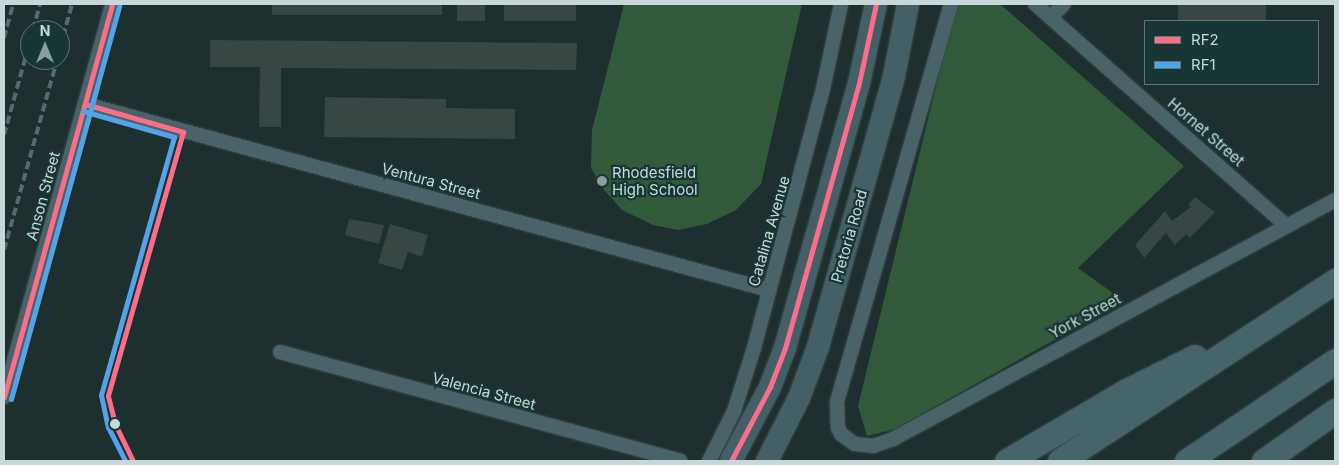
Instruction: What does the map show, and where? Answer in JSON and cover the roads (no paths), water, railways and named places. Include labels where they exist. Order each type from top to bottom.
[{"type":"highway","points":[[1060,461],[1251,333],[1335,281]]},
{"type":"highway","points":[[1007,461],[1163,371],[1251,333]]},
{"type":"highway","points":[[1187,461],[1335,361]]},
{"type":"highway","points":[[1264,461],[1335,410]]},
{"type":"main road","name":"Pretoria Road","points":[[731,461],[770,387],[785,348],[857,92],[876,4]]},
{"type":"main road","name":"Pretoria Road","points":[[767,461],[799,398],[818,346],[894,76],[908,4]]},
{"type":"street","name":"Anson Street","points":[[4,397],[112,4]]},
{"type":"street","name":"Catalina Avenue","points":[[709,461],[734,411],[769,290],[821,98],[841,4]]},
{"type":"street","name":"York Street","points":[[951,4],[837,402],[835,419],[841,434],[848,440],[873,446],[887,441],[1335,200]]},
{"type":"street","name":"Hornet Street","points":[[1035,4],[1287,226]]},
{"type":"street","points":[[1051,17],[1064,4]]},
{"type":"street","name":"Ventura Street","points":[[85,104],[769,290]]},
{"type":"street","name":"Valencia Street","points":[[280,352],[680,461]]},
{"type":"railway","points":[[4,38],[13,4]]},
{"type":"railway","points":[[36,20],[40,4]]},
{"type":"railway","points":[[68,20],[72,4]]},
{"type":"railway","points":[[4,135],[22,70]]},
{"type":"railway","points":[[4,250],[54,70]]},
{"type":"place","name":"Rhodesfield High School","points":[[602,181]]}]
